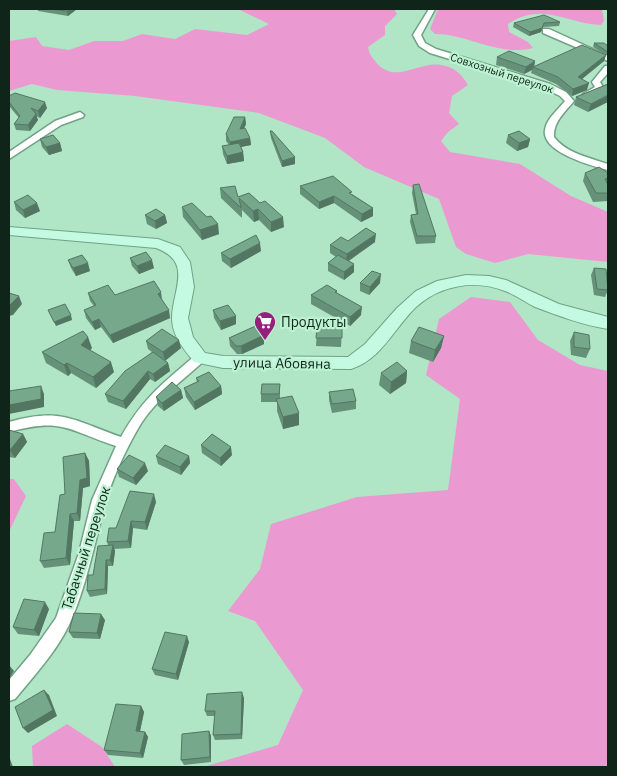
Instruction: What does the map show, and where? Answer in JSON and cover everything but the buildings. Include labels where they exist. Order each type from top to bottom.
[{"type":"street","name":"Совхозный переулок","points":[[432,9],[417,35],[422,44],[433,51],[548,86],[563,94],[570,101],[549,129],[549,138],[555,145],[571,154],[608,167]]},
{"type":"street","points":[[546,31],[608,59]]},
{"type":"street","points":[[570,101],[597,91],[599,87],[596,82],[608,68]]},
{"type":"street","points":[[9,156],[58,124],[80,115]]},
{"type":"street","points":[[9,231],[158,244],[175,250],[183,262],[186,287],[180,318],[185,340],[200,358]]},
{"type":"street","name":"улица Абовяна","points":[[200,358],[223,362],[351,363],[366,356],[384,336],[398,315],[421,295],[442,284],[462,279],[481,280],[511,288],[534,300],[578,318],[608,323]]},
{"type":"street","name":"Табачный переулок","points":[[9,693],[36,661],[62,622],[86,553],[99,500],[124,443],[138,418],[155,397],[200,358]]},
{"type":"street","points":[[9,427],[32,420],[52,419],[75,425],[124,443]]},
{"type":"shaded area","points":[[238,9],[394,9],[397,14],[385,26],[385,35],[368,47],[375,61],[382,68],[390,72],[406,71],[432,65],[446,66],[458,72],[468,85],[452,96],[449,113],[459,124],[448,132],[441,141],[450,152],[520,164],[571,196],[608,212],[608,262],[528,254],[495,263],[466,254],[456,247],[439,199],[364,167],[325,138],[259,113],[135,96],[57,90],[32,84],[9,91],[9,41],[36,37],[42,46],[69,50],[94,41],[123,41],[142,34],[175,39],[195,29],[247,35],[269,24]]},
{"type":"shaded area","points":[[438,9],[602,9],[604,21],[601,25],[544,14],[532,14],[521,17],[508,24],[509,32],[528,42],[533,48],[508,50],[460,37],[435,34],[430,29]]},
{"type":"shaded area","points":[[471,297],[510,302],[538,340],[580,365],[608,371],[608,767],[203,767],[278,745],[303,690],[255,621],[228,611],[260,569],[271,524],[357,497],[448,490],[460,399],[426,375],[439,319]]},
{"type":"shaded area","points":[[9,479],[14,479],[26,496],[9,532]]},
{"type":"shaded area","points":[[67,724],[102,747],[115,767],[33,767],[32,746]]},
{"type":"place","name":"Продукты","points":[[265,341]]}]
